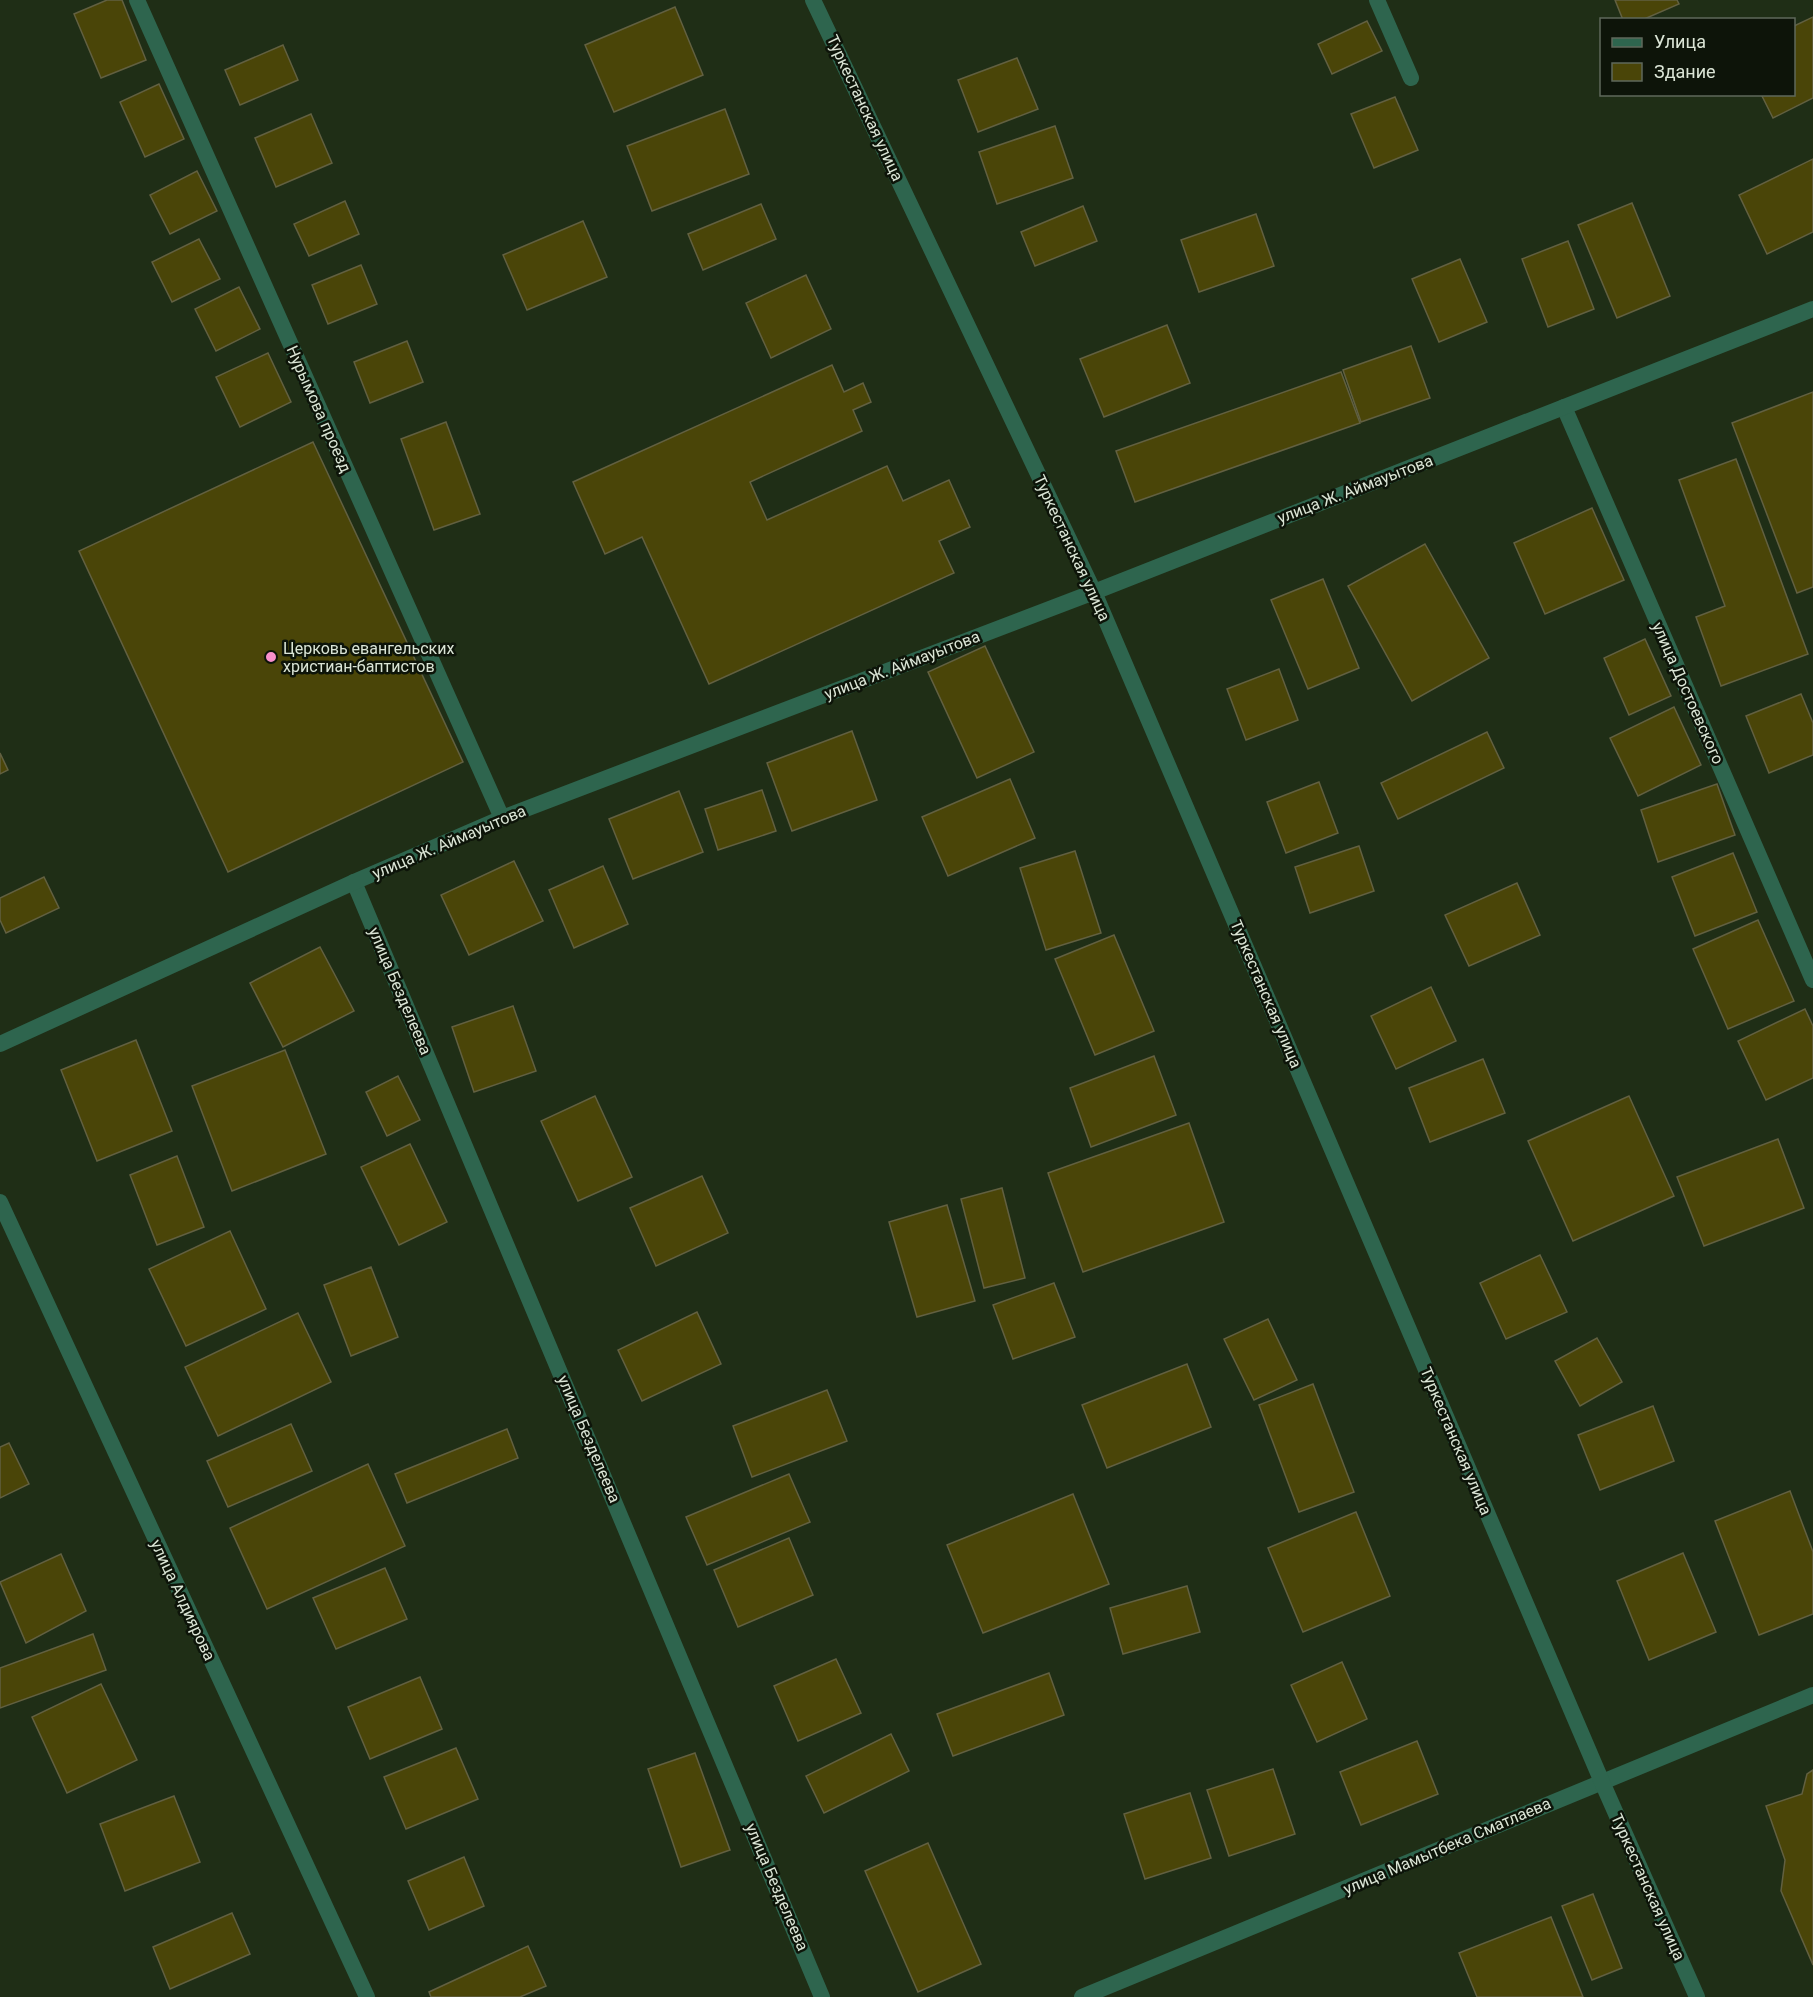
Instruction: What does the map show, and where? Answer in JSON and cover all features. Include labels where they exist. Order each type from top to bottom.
[{"type":"street","name":"Нурымова проезд","points":[[137,0],[502,818]]},
{"type":"street","name":"Туркестанская улица","points":[[813,0],[1094,592],[1602,1782],[1697,1997]]},
{"type":"street","points":[[1377,0],[1411,78]]},
{"type":"street","name":"улица Ж. Аймауытова","points":[[0,1044],[354,882],[502,818],[1094,592],[1813,309]]},
{"type":"street","name":"улица Достоевского","points":[[1564,407],[1813,980]]},
{"type":"street","name":"улица Безделеева","points":[[354,882],[822,1997]]},
{"type":"street","name":"улица Алдиярова","points":[[0,1202],[367,1997]]},
{"type":"street","name":"улица Мамытбека Сматлаева","points":[[1082,1997],[1119,1990],[1602,1782],[1813,1695]]},
{"type":"building","points":[[107,0],[122,0],[146,60],[101,78],[74,14]]},
{"type":"building","points":[[1615,0],[1677,0],[1679,4],[1647,18],[1622,18]]},
{"type":"building","points":[[675,7],[703,75],[614,112],[585,45]]},
{"type":"building","points":[[1813,17],[1813,98],[1773,118],[1762,96],[1795,96],[1795,26]]},
{"type":"building","points":[[1367,21],[1382,51],[1332,74],[1318,44]]},
{"type":"building","points":[[283,45],[298,80],[240,105],[225,70]]},
{"type":"building","points":[[1017,58],[1038,109],[978,132],[958,80]]},
{"type":"building","points":[[159,84],[184,139],[145,157],[120,102]]},
{"type":"building","points":[[1395,97],[1418,150],[1374,168],[1351,114]]},
{"type":"building","points":[[725,109],[749,174],[652,211],[627,146]]},
{"type":"building","points":[[311,114],[332,163],[276,187],[255,138]]},
{"type":"building","points":[[1055,126],[1073,178],[997,204],[979,152]]},
{"type":"building","points":[[1813,159],[1813,232],[1767,254],[1739,195]]},
{"type":"building","points":[[197,171],[217,211],[170,234],[150,195]]},
{"type":"building","points":[[345,201],[359,234],[309,256],[294,224]]},
{"type":"building","points":[[1632,203],[1670,296],[1617,318],[1578,225]]},
{"type":"building","points":[[761,204],[776,239],[703,270],[688,234]]},
{"type":"building","points":[[1083,206],[1097,241],[1035,266],[1021,232]]},
{"type":"building","points":[[1256,214],[1274,266],[1199,292],[1181,240]]},
{"type":"building","points":[[583,221],[607,277],[527,310],[503,255]]},
{"type":"building","points":[[199,239],[220,279],[172,302],[152,262]]},
{"type":"building","points":[[1568,241],[1594,309],[1548,327],[1522,259]]},
{"type":"building","points":[[1460,259],[1487,322],[1439,342],[1412,279]]},
{"type":"building","points":[[361,265],[377,304],[328,324],[312,285]]},
{"type":"building","points":[[806,275],[831,329],[771,358],[746,303]]},
{"type":"building","points":[[239,287],[260,329],[216,351],[195,309]]},
{"type":"building","points":[[1167,325],[1190,383],[1104,417],[1080,359]]},
{"type":"building","points":[[407,341],[423,382],[370,403],[354,362]]},
{"type":"building","points":[[1411,346],[1430,398],[1361,422],[1343,370]]},
{"type":"building","points":[[268,353],[291,402],[240,427],[216,377]]},
{"type":"building","points":[[832,365],[844,392],[863,383],[871,402],[853,410],[862,431],[750,482],[767,520],[887,466],[903,501],[949,480],[970,527],[939,541],[954,573],[709,684],[642,537],[605,554],[573,482]]},
{"type":"building","points":[[1341,372],[1360,423],[1135,502],[1116,451]]},
{"type":"building","points":[[1813,392],[1813,587],[1797,593],[1732,423]]},
{"type":"building","points":[[446,422],[480,514],[434,530],[401,439]]},
{"type":"building","name":"Церковь евангельских христиан-баптистов","points":[[313,442],[463,762],[228,872],[79,551]]},
{"type":"building","points":[[1736,459],[1808,654],[1721,686],[1696,617],[1725,606],[1679,480]]},
{"type":"building","points":[[1592,508],[1624,580],[1545,614],[1514,543]]},
{"type":"building","points":[[1425,544],[1489,658],[1412,701],[1348,586]]},
{"type":"building","points":[[1323,579],[1359,668],[1308,689],[1271,600]]},
{"type":"building","points":[[1645,639],[1671,696],[1629,715],[1604,658]]},
{"type":"building","points":[[985,646],[1034,752],[977,778],[928,672]]},
{"type":"building","points":[[1279,669],[1298,720],[1246,740],[1227,689]]},
{"type":"building","points":[[1801,694],[1813,723],[1813,755],[1769,773],[1746,716]]},
{"type":"building","points":[[1674,707],[1701,765],[1638,796],[1610,738]]},
{"type":"building","points":[[852,731],[877,800],[792,831],[767,763]]},
{"type":"building","points":[[1487,732],[1504,768],[1398,819],[1381,783]]},
{"type":"building","points":[[0,753],[8,770],[0,774]]},
{"type":"building","points":[[1010,779],[1035,838],[948,876],[922,817]]},
{"type":"building","points":[[1319,782],[1338,833],[1286,853],[1267,802]]},
{"type":"building","points":[[1717,784],[1735,835],[1658,862],[1641,810]]},
{"type":"building","points":[[762,790],[776,831],[718,850],[705,809]]},
{"type":"building","points":[[679,791],[703,852],[633,879],[609,819]]},
{"type":"building","points":[[1359,846],[1374,891],[1310,913],[1295,867]]},
{"type":"building","points":[[1075,851],[1101,933],[1046,950],[1020,868]]},
{"type":"building","points":[[1733,853],[1757,912],[1695,936],[1672,877]]},
{"type":"building","points":[[514,861],[543,921],[469,955],[441,895]]},
{"type":"building","points":[[603,866],[628,924],[574,948],[549,890]]},
{"type":"building","points":[[44,877],[59,908],[6,933],[0,920],[0,898]]},
{"type":"building","points":[[1517,883],[1540,935],[1469,966],[1445,915]]},
{"type":"building","points":[[1758,920],[1794,1001],[1728,1029],[1693,949]]},
{"type":"building","points":[[1114,935],[1154,1031],[1095,1055],[1055,959]]},
{"type":"building","points":[[320,947],[354,1011],[283,1047],[250,983]]},
{"type":"building","points":[[1431,987],[1456,1041],[1396,1069],[1371,1016]]},
{"type":"building","points":[[513,1006],[536,1071],[474,1092],[452,1027]]},
{"type":"building","points":[[1805,1009],[1813,1026],[1813,1078],[1766,1100],[1738,1041]]},
{"type":"building","points":[[136,1040],[172,1131],[97,1161],[61,1070]]},
{"type":"building","points":[[285,1050],[326,1154],[232,1191],[192,1086]]},
{"type":"building","points":[[1154,1056],[1176,1115],[1091,1147],[1070,1088]]},
{"type":"building","points":[[1483,1059],[1505,1113],[1430,1142],[1409,1088]]},
{"type":"building","points":[[398,1076],[420,1120],[387,1136],[366,1092]]},
{"type":"building","points":[[595,1096],[632,1177],[578,1201],[541,1121]]},
{"type":"building","points":[[1629,1096],[1674,1196],[1573,1241],[1528,1141]]},
{"type":"building","points":[[1189,1123],[1224,1222],[1083,1272],[1048,1173]]},
{"type":"building","points":[[1778,1139],[1804,1208],[1704,1246],[1677,1177]]},
{"type":"building","points":[[410,1144],[447,1222],[399,1245],[361,1167]]},
{"type":"building","points":[[177,1156],[204,1227],[157,1245],[130,1175]]},
{"type":"building","points":[[702,1176],[728,1233],[656,1266],[630,1208]]},
{"type":"building","points":[[1002,1188],[1025,1278],[984,1288],[961,1199]]},
{"type":"building","points":[[947,1205],[975,1301],[917,1317],[889,1222]]},
{"type":"building","points":[[230,1231],[266,1309],[186,1346],[149,1269]]},
{"type":"building","points":[[1540,1255],[1567,1312],[1506,1339],[1480,1283]]},
{"type":"building","points":[[371,1267],[398,1337],[351,1356],[324,1285]]},
{"type":"building","points":[[1054,1283],[1075,1337],[1013,1359],[993,1305]]},
{"type":"building","points":[[697,1312],[721,1364],[642,1401],[618,1350]]},
{"type":"building","points":[[298,1313],[331,1382],[218,1436],[185,1367]]},
{"type":"building","points":[[1268,1319],[1297,1380],[1254,1400],[1224,1339]]},
{"type":"building","points":[[1597,1338],[1622,1382],[1580,1406],[1555,1361]]},
{"type":"building","points":[[1187,1364],[1211,1427],[1107,1468],[1082,1405]]},
{"type":"building","points":[[1313,1384],[1354,1492],[1299,1512],[1259,1405]]},
{"type":"building","points":[[827,1390],[847,1441],[752,1477],[733,1426]]},
{"type":"building","points":[[1653,1406],[1674,1461],[1600,1490],[1578,1435]]},
{"type":"building","points":[[291,1424],[312,1471],[228,1507],[207,1461]]},
{"type":"building","points":[[507,1429],[518,1458],[407,1503],[395,1474]]},
{"type":"building","points":[[9,1443],[29,1484],[0,1498],[0,1447]]},
{"type":"building","points":[[368,1464],[405,1546],[267,1609],[230,1528]]},
{"type":"building","points":[[789,1474],[810,1522],[707,1565],[686,1517]]},
{"type":"building","points":[[1790,1491],[1813,1552],[1813,1614],[1759,1635],[1715,1521]]},
{"type":"building","points":[[1073,1494],[1109,1584],[983,1633],[947,1545]]},
{"type":"building","points":[[1356,1512],[1390,1596],[1303,1632],[1268,1548]]},
{"type":"building","points":[[789,1538],[813,1595],[738,1627],[714,1570]]},
{"type":"building","points":[[1683,1553],[1716,1632],[1649,1660],[1617,1581]]},
{"type":"building","points":[[61,1554],[86,1611],[26,1643],[0,1582]]},
{"type":"building","points":[[385,1568],[407,1619],[336,1649],[313,1598]]},
{"type":"building","points":[[1187,1586],[1200,1632],[1123,1654],[1110,1608]]},
{"type":"building","points":[[93,1634],[106,1670],[0,1708],[0,1668]]},
{"type":"building","points":[[836,1659],[861,1713],[798,1741],[774,1686]]},
{"type":"building","points":[[1342,1662],[1367,1719],[1317,1742],[1291,1685]]},
{"type":"building","points":[[1049,1673],[1064,1715],[953,1756],[937,1714]]},
{"type":"building","points":[[420,1677],[442,1729],[370,1759],[348,1707]]},
{"type":"building","points":[[101,1684],[137,1760],[67,1793],[32,1717]]},
{"type":"building","points":[[891,1734],[909,1771],[824,1813],[806,1776]]},
{"type":"building","points":[[1417,1741],[1438,1794],[1361,1825],[1340,1772]]},
{"type":"building","points":[[456,1748],[478,1799],[406,1829],[384,1777]]},
{"type":"building","points":[[695,1753],[730,1850],[681,1867],[648,1769]]},
{"type":"building","points":[[1273,1769],[1295,1834],[1229,1856],[1207,1790]]},
{"type":"building","points":[[1813,1770],[1813,1965],[1781,1891],[1785,1860],[1766,1806],[1802,1794],[1807,1774]]},
{"type":"building","points":[[1190,1793],[1211,1858],[1145,1879],[1124,1814]]},
{"type":"building","points":[[174,1796],[200,1862],[125,1891],[100,1824]]},
{"type":"building","points":[[928,1843],[981,1964],[918,1992],[865,1871]]},
{"type":"building","points":[[464,1857],[484,1906],[429,1930],[408,1881]]},
{"type":"building","points":[[1593,1894],[1622,1968],[1592,1980],[1562,1906]]},
{"type":"building","points":[[232,1913],[250,1954],[170,1989],[153,1947]]},
{"type":"building","points":[[1551,1917],[1583,1997],[1477,1997],[1459,1953]]},
{"type":"building","points":[[528,1946],[546,1986],[520,1997],[431,1997],[429,1992]]},
{"type":"place","name":"Церковь евангельских христиан-баптистов","points":[[271,657]]}]
